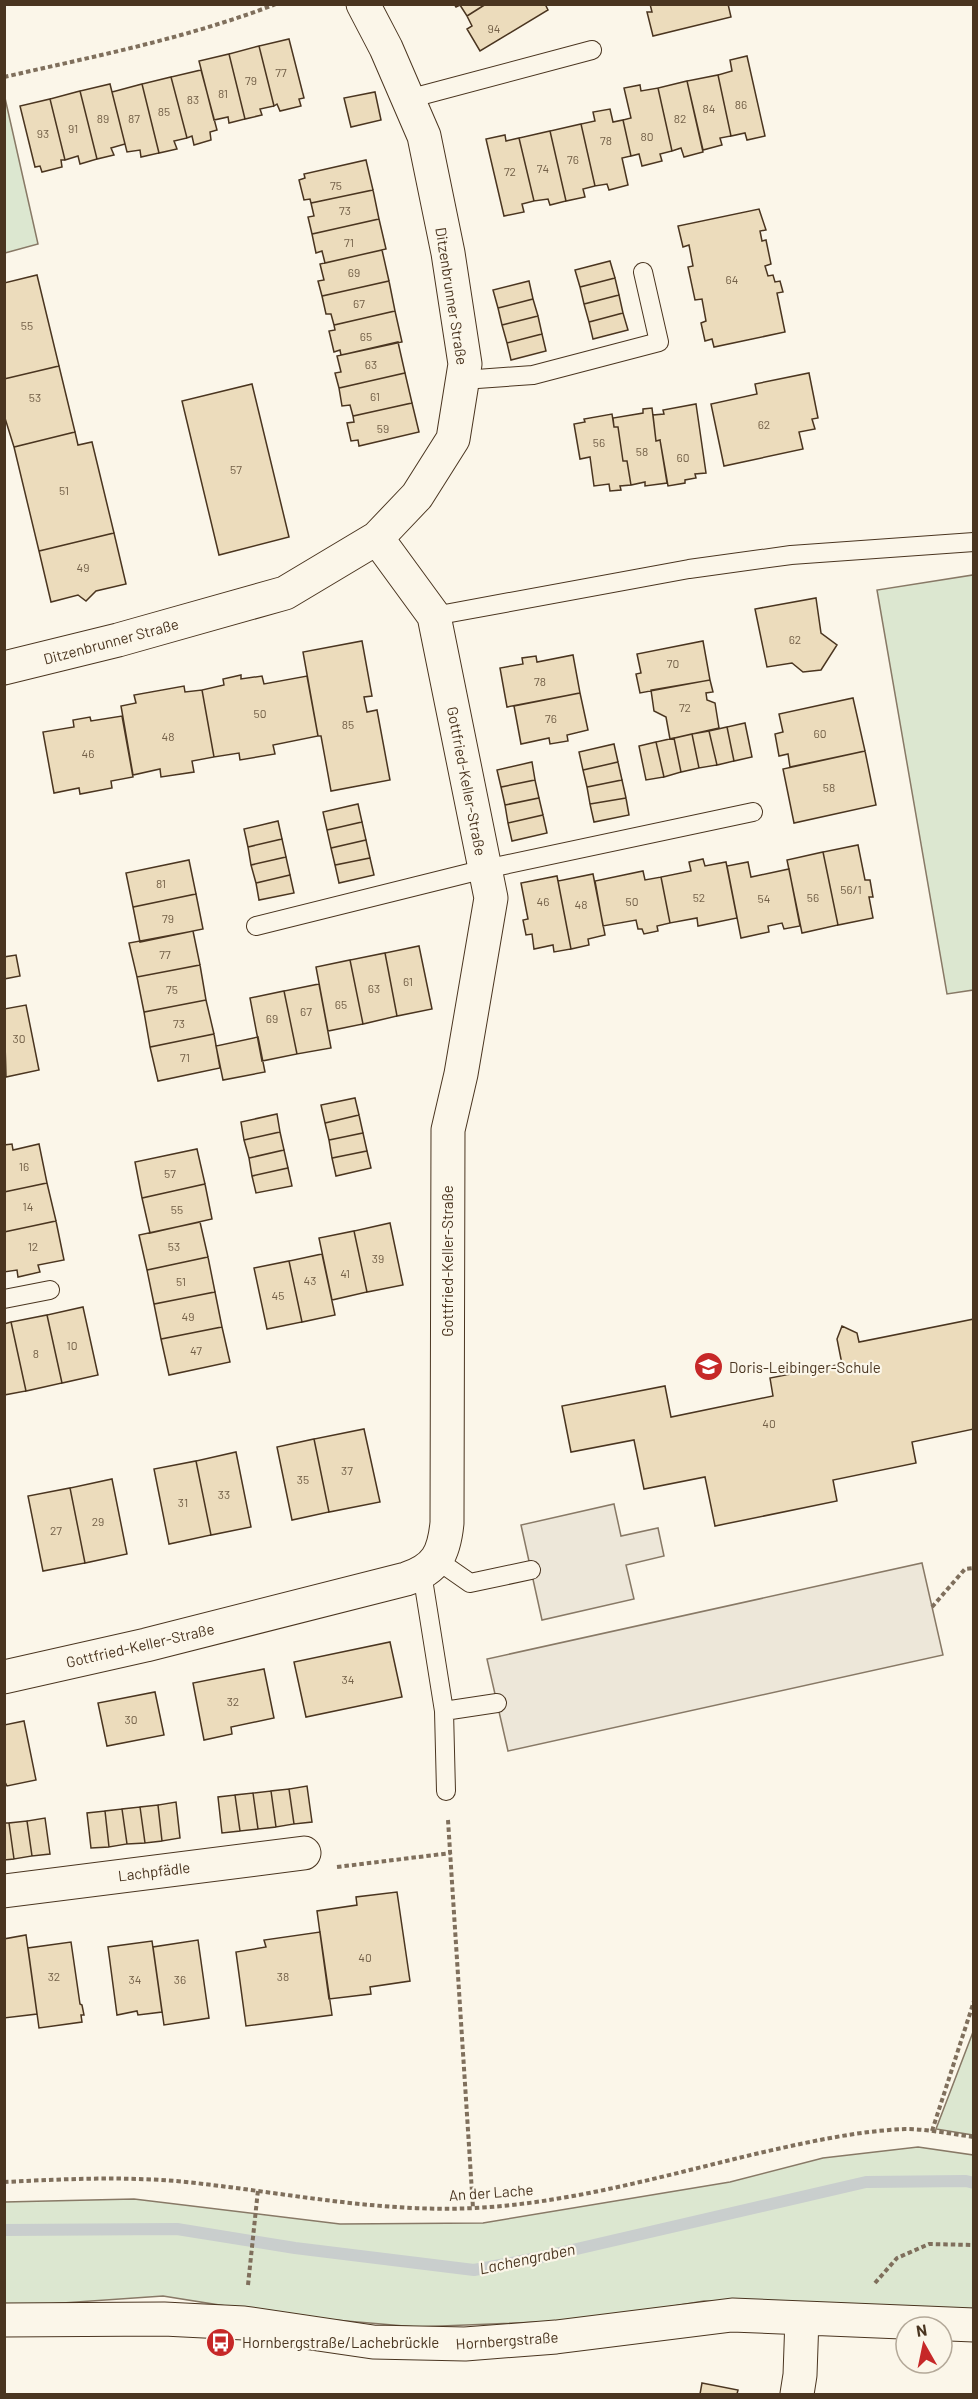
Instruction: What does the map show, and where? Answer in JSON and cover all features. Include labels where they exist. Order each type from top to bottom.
[{"type":"street","name":"Ditzenbrunner Straße","points":[[4,668],[118,640],[285,593],[377,538],[417,496],[453,439],[465,364],[448,253],[424,136],[386,48],[363,4]]},
{"type":"street","name":"Gottfried-Keller-Straße","points":[[4,1677],[146,1645],[430,1566],[445,1544],[447,1523],[447,1130],[461,1074],[490,898],[434,616],[377,538]]},
{"type":"street","name":"Lachpfädle","points":[[4,1891],[304,1853]]},
{"type":"street","name":"Hornbergstraße","points":[[4,2320],[164,2319],[244,2323],[373,2342],[465,2344],[556,2337],[732,2315],[974,2325]]},
{"type":"street","points":[[796,2394],[800,2375],[802,2318]]},
{"type":"lane","points":[[408,99],[592,50]]},
{"type":"lane","points":[[463,380],[533,375],[659,342],[643,272]]},
{"type":"lane","points":[[434,616],[689,569],[780,556],[974,542]]},
{"type":"lane","points":[[256,926],[485,869],[753,812]]},
{"type":"lane","points":[[4,1299],[50,1290]]},
{"type":"lane","points":[[446,1791],[444,1711],[430,1566],[470,1583],[531,1570]]},
{"type":"lane","points":[[444,1711],[497,1703]]},
{"type":"path","points":[[4,77],[122,50],[220,24],[276,4]]},
{"type":"path","points":[[932,1607],[965,1569],[974,1568]]},
{"type":"path","points":[[446,1791],[473,2208]]},
{"type":"path","points":[[304,1853],[328,1868],[451,1853]]},
{"type":"path","points":[[932,2131],[974,2001]]},
{"type":"path","name":"An der Lache","points":[[4,2182],[118,2179],[183,2182],[361,2205],[473,2208],[512,2205],[608,2189],[842,2136],[906,2129],[974,2137]]},
{"type":"path","points":[[252,2250],[258,2190]]},
{"type":"path","points":[[843,2320],[897,2258],[929,2244],[974,2245]]},
{"type":"green space","points":[[4,98],[38,244],[5,253]]},
{"type":"green space","points":[[973,575],[973,990],[947,994],[877,590]]},
{"type":"green space","points":[[973,2032],[973,2135],[936,2129]]},
{"type":"green space","points":[[918,2147],[973,2155],[973,2310],[704,2301],[589,2320],[416,2327],[288,2316],[163,2296],[5,2307],[5,2202],[134,2199],[340,2224],[483,2223],[730,2182],[823,2158]]},
{"type":"shaded area","points":[[614,1504],[621,1536],[658,1528],[664,1556],[626,1565],[634,1599],[542,1620],[521,1525]]},
{"type":"shaded area","points":[[922,1563],[943,1655],[508,1751],[487,1659]]},
{"type":"building","points":[[454,4],[486,4],[467,16],[460,5],[456,7]]},
{"type":"building","points":[[486,4],[545,4],[548,10],[480,51],[467,29],[472,26],[467,16]]},
{"type":"building","points":[[650,4],[728,4],[731,17],[653,36],[647,12],[652,12]]},
{"type":"building","points":[[289,39],[304,98],[299,99],[301,106],[280,111],[277,104],[274,106],[259,46]]},
{"type":"building","points":[[259,46],[274,106],[260,109],[262,115],[245,119],[229,54]]},
{"type":"building","points":[[229,54],[245,119],[229,123],[228,117],[214,120],[199,61]]},
{"type":"building","points":[[747,56],[765,136],[747,140],[745,133],[731,136],[718,75],[732,71],[730,60]]},
{"type":"building","points":[[201,70],[217,130],[210,132],[211,140],[194,145],[192,136],[187,138],[171,77]]},
{"type":"building","points":[[718,75],[731,136],[720,138],[722,145],[703,150],[687,81]]},
{"type":"building","points":[[171,77],[187,138],[174,141],[177,149],[159,153],[142,84]]},
{"type":"building","points":[[687,81],[703,152],[684,157],[681,148],[672,151],[658,88]]},
{"type":"building","points":[[110,84],[125,144],[111,148],[114,155],[97,159],[80,91]]},
{"type":"building","points":[[142,84],[159,153],[141,157],[140,150],[127,152],[112,92]]},
{"type":"building","points":[[640,85],[641,91],[658,88],[672,151],[660,154],[662,161],[642,166],[639,154],[631,156],[623,120],[631,118],[624,88]]},
{"type":"building","points":[[80,91],[97,159],[80,164],[78,156],[65,160],[50,99]]},
{"type":"building","points":[[375,92],[381,120],[351,127],[344,98]]},
{"type":"building","points":[[50,99],[65,160],[61,160],[62,167],[42,172],[40,166],[35,167],[20,106]]},
{"type":"building","points":[[610,109],[613,122],[623,120],[631,156],[622,158],[628,185],[609,190],[607,184],[595,186],[581,124],[595,121],[593,112]]},
{"type":"building","points":[[581,124],[595,186],[583,189],[585,197],[566,201],[550,131]]},
{"type":"building","points":[[550,131],[566,201],[550,205],[548,199],[534,201],[519,138]]},
{"type":"building","points":[[505,135],[506,141],[519,138],[534,201],[522,204],[524,212],[504,216],[486,139]]},
{"type":"building","points":[[366,160],[373,190],[311,203],[310,199],[304,200],[299,180],[305,178],[304,174]]},
{"type":"building","points":[[373,190],[379,219],[312,234],[308,217],[314,216],[311,203]]},
{"type":"building","points":[[759,209],[766,230],[760,231],[762,241],[766,240],[771,264],[765,266],[768,276],[773,275],[775,282],[780,281],[783,292],[777,293],[785,332],[714,347],[712,339],[705,341],[701,323],[706,321],[702,299],[695,300],[688,267],[693,266],[689,245],[683,247],[678,226]]},
{"type":"building","points":[[379,219],[386,249],[325,263],[322,251],[316,253],[312,234]]},
{"type":"building","points":[[382,250],[389,281],[322,296],[318,281],[324,280],[320,264]]},
{"type":"building","points":[[610,261],[615,278],[580,287],[575,270]]},
{"type":"building","points":[[37,275],[59,366],[4,379],[4,283]]},
{"type":"building","points":[[615,278],[619,295],[584,304],[580,287]]},
{"type":"building","points":[[389,281],[395,311],[334,325],[331,314],[326,314],[322,296]]},
{"type":"building","points":[[529,281],[533,299],[498,308],[493,290]]},
{"type":"building","points":[[619,295],[623,313],[589,322],[584,304]]},
{"type":"building","points":[[533,299],[538,316],[502,325],[498,308]]},
{"type":"building","points":[[395,311],[402,342],[341,355],[340,350],[334,352],[329,331],[335,330],[334,325]]},
{"type":"building","points":[[623,313],[628,330],[593,339],[589,322]]},
{"type":"building","points":[[538,316],[542,334],[507,343],[502,325]]},
{"type":"building","points":[[542,334],[546,351],[511,360],[507,343]]},
{"type":"building","points":[[398,342],[405,373],[339,388],[335,373],[341,372],[337,356]]},
{"type":"building","points":[[59,366],[75,432],[14,447],[4,415],[4,379]]},
{"type":"building","points":[[405,373],[412,403],[353,416],[350,405],[342,406],[339,388]]},
{"type":"building","points":[[809,373],[818,418],[812,419],[815,429],[799,432],[803,449],[724,466],[711,404],[757,394],[755,384]]},
{"type":"building","points":[[252,384],[289,537],[219,555],[182,401]]},
{"type":"building","points":[[412,403],[419,432],[359,446],[358,440],[351,441],[347,423],[354,422],[353,416]]},
{"type":"building","points":[[696,404],[706,473],[695,474],[696,478],[685,480],[685,483],[668,486],[660,440],[656,441],[653,415],[664,414],[663,410]]},
{"type":"building","points":[[652,408],[656,441],[660,440],[667,483],[645,486],[645,482],[631,485],[627,461],[623,461],[618,427],[614,427],[613,418],[643,413],[643,409]]},
{"type":"building","points":[[612,414],[614,427],[618,427],[623,461],[627,461],[631,485],[620,486],[621,490],[610,491],[609,484],[594,486],[590,457],[580,459],[574,424],[585,422],[584,419]]},
{"type":"building","points":[[75,432],[78,445],[92,442],[114,533],[39,551],[14,447]]},
{"type":"building","points":[[114,533],[126,584],[96,591],[86,601],[78,595],[51,602],[39,551]]},
{"type":"building","points":[[816,598],[821,633],[837,645],[821,670],[803,672],[792,663],[767,667],[755,609]]},
{"type":"building","points":[[362,641],[372,696],[364,697],[367,712],[377,710],[390,780],[331,791],[321,736],[318,736],[303,652]]},
{"type":"building","points":[[703,641],[710,680],[640,693],[636,674],[641,673],[637,654]]},
{"type":"building","points":[[573,655],[580,693],[507,707],[500,668],[523,664],[522,658],[536,656],[537,662]]},
{"type":"building","points":[[241,675],[241,679],[262,676],[264,684],[307,676],[318,736],[273,745],[275,754],[240,760],[239,753],[214,757],[202,690],[224,685],[223,679]]},
{"type":"building","points":[[710,680],[713,692],[706,693],[707,700],[715,703],[719,728],[670,739],[666,717],[654,711],[651,690]]},
{"type":"building","points":[[184,686],[185,692],[202,690],[214,757],[192,761],[194,772],[161,777],[160,769],[133,775],[121,706],[136,703],[134,695]]},
{"type":"building","points":[[580,693],[588,730],[567,735],[568,741],[550,744],[549,738],[521,744],[514,706]]},
{"type":"building","points":[[853,698],[865,751],[790,767],[788,754],[779,756],[775,734],[783,732],[779,714]]},
{"type":"building","points":[[122,716],[133,777],[111,781],[112,788],[80,794],[79,788],[54,793],[43,732],[74,727],[73,720],[90,717],[91,721]]},
{"type":"building","points":[[745,723],[752,757],[734,761],[727,727]]},
{"type":"building","points":[[727,727],[734,761],[717,765],[709,731]]},
{"type":"building","points":[[709,731],[717,765],[699,768],[692,734]]},
{"type":"building","points":[[692,734],[699,768],[681,772],[674,738]]},
{"type":"building","points":[[674,738],[681,772],[664,777],[656,742]]},
{"type":"building","points":[[656,742],[664,777],[646,780],[639,746]]},
{"type":"building","points":[[614,744],[618,762],[583,770],[579,752]]},
{"type":"building","points":[[865,751],[876,805],[794,823],[783,769]]},
{"type":"building","points":[[532,762],[535,780],[501,787],[497,770]]},
{"type":"building","points":[[618,762],[622,780],[587,787],[583,770]]},
{"type":"building","points":[[535,780],[539,798],[505,805],[501,787]]},
{"type":"building","points":[[622,780],[626,798],[590,804],[587,787]]},
{"type":"building","points":[[539,798],[543,815],[508,823],[505,805]]},
{"type":"building","points":[[626,798],[629,815],[594,822],[590,804]]},
{"type":"building","points":[[358,804],[362,822],[327,830],[323,812]]},
{"type":"building","points":[[543,815],[547,833],[512,841],[508,823]]},
{"type":"building","points":[[278,821],[282,839],[248,847],[244,829]]},
{"type":"building","points":[[362,822],[366,840],[331,848],[327,830]]},
{"type":"building","points":[[282,839],[286,857],[251,865],[248,847]]},
{"type":"building","points":[[366,840],[370,858],[335,865],[331,848]]},
{"type":"building","points":[[858,845],[865,880],[870,880],[873,897],[869,897],[873,918],[838,925],[823,852]]},
{"type":"building","points":[[823,852],[838,925],[802,933],[787,860]]},
{"type":"building","points":[[286,857],[290,875],[256,883],[251,865]]},
{"type":"building","points":[[370,858],[374,875],[339,883],[335,865]]},
{"type":"building","points":[[703,859],[705,866],[726,862],[737,918],[698,926],[697,918],[670,923],[661,877],[691,871],[689,862]]},
{"type":"building","points":[[189,860],[196,894],[133,907],[126,873]]},
{"type":"building","points":[[748,862],[751,877],[789,869],[800,926],[784,929],[782,923],[768,926],[769,932],[741,938],[727,866]]},
{"type":"building","points":[[643,871],[645,880],[661,877],[670,923],[657,926],[658,931],[644,934],[642,929],[638,929],[636,920],[603,926],[595,881]]},
{"type":"building","points":[[593,874],[605,935],[588,939],[589,945],[571,949],[558,881]]},
{"type":"building","points":[[290,875],[294,893],[259,900],[256,883]]},
{"type":"building","points":[[557,876],[571,949],[554,952],[553,945],[534,949],[532,934],[526,935],[523,920],[528,919],[521,883]]},
{"type":"building","points":[[196,894],[203,929],[140,942],[133,907]]},
{"type":"building","points":[[193,931],[200,965],[137,977],[129,943]]},
{"type":"building","points":[[419,946],[432,1009],[397,1016],[385,953]]},
{"type":"building","points":[[385,953],[397,1016],[363,1024],[350,960]]},
{"type":"building","points":[[16,955],[20,976],[4,979],[4,957]]},
{"type":"building","points":[[350,960],[363,1024],[328,1031],[316,967]]},
{"type":"building","points":[[200,965],[206,1000],[144,1012],[137,977]]},
{"type":"building","points":[[319,984],[331,1048],[297,1054],[284,991]]},
{"type":"building","points":[[284,991],[297,1054],[262,1061],[250,998]]},
{"type":"building","points":[[206,1000],[214,1034],[150,1047],[144,1012]]},
{"type":"building","points":[[26,1005],[39,1070],[6,1077],[4,1009]]},
{"type":"building","points":[[214,1034],[220,1068],[158,1081],[150,1047]]},
{"type":"building","points":[[258,1037],[265,1072],[223,1080],[216,1046]]},
{"type":"building","points":[[355,1098],[359,1115],[325,1123],[321,1105]]},
{"type":"building","points":[[277,1114],[280,1132],[244,1140],[241,1122]]},
{"type":"building","points":[[359,1115],[363,1133],[329,1140],[325,1123]]},
{"type":"building","points":[[280,1132],[284,1150],[249,1158],[244,1140]]},
{"type":"building","points":[[363,1133],[367,1151],[332,1158],[329,1140]]},
{"type":"building","points":[[12,1144],[13,1150],[39,1144],[47,1183],[4,1192],[4,1145]]},
{"type":"building","points":[[197,1149],[205,1184],[142,1198],[135,1162]]},
{"type":"building","points":[[284,1150],[288,1168],[252,1176],[249,1158]]},
{"type":"building","points":[[367,1151],[371,1168],[336,1176],[332,1158]]},
{"type":"building","points":[[288,1168],[292,1186],[256,1193],[252,1176]]},
{"type":"building","points":[[47,1183],[56,1221],[4,1232],[4,1192]]},
{"type":"building","points":[[205,1184],[212,1219],[150,1233],[142,1198]]},
{"type":"building","points":[[56,1221],[64,1260],[38,1265],[40,1272],[18,1277],[17,1270],[4,1272],[4,1232]]},
{"type":"building","points":[[200,1222],[208,1257],[147,1270],[139,1235]]},
{"type":"building","points":[[390,1223],[403,1285],[367,1292],[354,1231]]},
{"type":"building","points":[[354,1231],[367,1292],[332,1300],[319,1238]]},
{"type":"building","points":[[322,1254],[335,1315],[302,1322],[289,1261]]},
{"type":"building","points":[[208,1257],[215,1292],[154,1304],[147,1270]]},
{"type":"building","points":[[289,1261],[302,1322],[267,1329],[254,1268]]},
{"type":"building","points":[[215,1292],[222,1327],[161,1339],[154,1304]]},
{"type":"building","points":[[83,1307],[98,1375],[62,1383],[47,1315]]},
{"type":"building","points":[[47,1315],[62,1383],[26,1391],[11,1322]]},
{"type":"building","name":"Doris-Leibinger-Schule","points":[[974,1319],[974,1429],[912,1442],[916,1463],[833,1480],[837,1501],[715,1526],[705,1477],[644,1489],[634,1440],[571,1452],[562,1406],[665,1386],[671,1417],[773,1396],[770,1378],[842,1364],[837,1339],[842,1326],[857,1333],[859,1342]]},
{"type":"building","points":[[11,1322],[26,1391],[4,1395],[4,1324]]},
{"type":"building","points":[[222,1327],[230,1362],[169,1375],[161,1339]]},
{"type":"building","points":[[364,1429],[380,1502],[329,1512],[314,1439]]},
{"type":"building","points":[[314,1439],[329,1512],[292,1520],[277,1447]]},
{"type":"building","points":[[236,1452],[251,1527],[211,1535],[196,1461]]},
{"type":"building","points":[[196,1461],[211,1535],[169,1544],[154,1469]]},
{"type":"building","points":[[112,1479],[127,1554],[85,1563],[70,1488]]},
{"type":"building","points":[[70,1488],[85,1563],[43,1571],[28,1496]]},
{"type":"building","points":[[390,1642],[402,1697],[306,1717],[294,1662]]},
{"type":"building","points":[[264,1669],[274,1718],[231,1727],[232,1734],[204,1740],[193,1683]]},
{"type":"building","points":[[155,1692],[164,1735],[107,1746],[98,1703]]},
{"type":"building","points":[[24,1721],[36,1780],[7,1786],[4,1780],[4,1725]]},
{"type":"building","points":[[307,1786],[312,1822],[294,1824],[289,1789]]},
{"type":"building","points":[[289,1789],[294,1824],[276,1827],[271,1791]]},
{"type":"building","points":[[271,1791],[276,1827],[258,1829],[253,1793]]},
{"type":"building","points":[[253,1793],[258,1829],[240,1831],[235,1795]]},
{"type":"building","points":[[235,1795],[240,1831],[222,1833],[218,1797]]},
{"type":"building","points":[[176,1802],[180,1838],[162,1841],[158,1805]]},
{"type":"building","points":[[158,1805],[162,1841],[145,1843],[140,1807]]},
{"type":"building","points":[[140,1807],[145,1843],[127,1844],[122,1809]]},
{"type":"building","points":[[122,1809],[127,1844],[109,1847],[105,1811]]},
{"type":"building","points":[[105,1811],[109,1847],[91,1848],[87,1813]]},
{"type":"building","points":[[45,1818],[50,1854],[32,1856],[27,1821]]},
{"type":"building","points":[[27,1821],[32,1856],[14,1859],[9,1823]]},
{"type":"building","points":[[4,1823],[9,1823],[14,1859],[4,1860]]},
{"type":"building","points":[[397,1892],[410,1981],[370,1987],[371,1994],[329,1999],[317,1911],[357,1905],[356,1897]]},
{"type":"building","points":[[320,1932],[332,2015],[246,2026],[236,1952],[266,1947],[264,1940]]},
{"type":"building","points":[[26,1935],[37,2014],[4,2018],[4,1939]]},
{"type":"building","points":[[198,1940],[209,2018],[164,2025],[153,1947]]},
{"type":"building","points":[[152,1941],[162,2012],[138,2015],[137,2011],[117,2015],[108,1947]]},
{"type":"building","points":[[71,1942],[80,2004],[84,2015],[81,2015],[82,2022],[39,2028],[28,1948]]},
{"type":"building","points":[[702,2383],[738,2390],[737,2394],[700,2394]]},
{"type":"waterway","name":"Lachengraben","points":[[4,2230],[177,2229],[295,2248],[474,2270],[542,2257],[866,2182],[966,2181],[974,2183]]},
{"type":"place","name":"Doris-Leibinger-Schule","points":[[708,1367]]},
{"type":"place","name":"Hornbergstraße/Lachebrückle","points":[[221,2342]]}]
